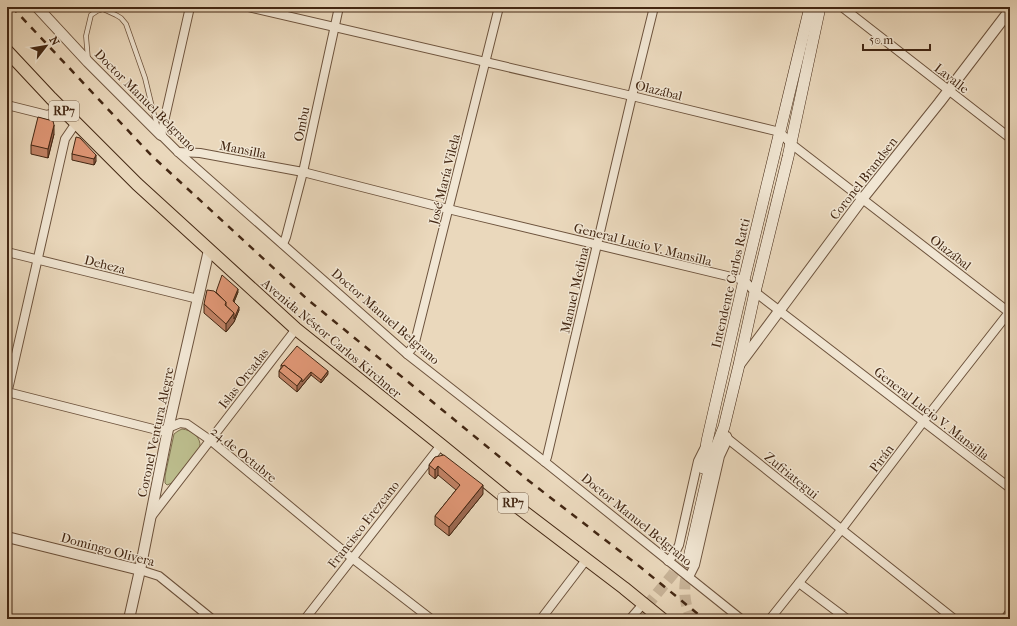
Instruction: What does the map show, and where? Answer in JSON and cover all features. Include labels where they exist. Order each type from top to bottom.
[{"type":"main road","name":"Intendente Carlos Ratti","points":[[810,7],[707,441],[685,560],[714,452],[724,427],[820,7]]},
{"type":"main road","name":"Avenida Néstor Carlos Kirchner","points":[[7,51],[62,110],[137,184],[296,329],[511,502],[662,619]]},
{"type":"street","name":"Doctor Manuel Belgrano","points":[[37,7],[88,62],[178,152],[407,354],[741,619]]},
{"type":"street","points":[[161,135],[190,7]]},
{"type":"street","name":"Olazábal","points":[[248,7],[780,132],[790,143],[1010,312]]},
{"type":"street","name":"Ombu","points":[[283,244],[303,172],[339,7]]},
{"type":"street","name":"José María Vilela","points":[[407,354],[414,346],[499,7]]},
{"type":"street","name":"Manuel Medina","points":[[544,462],[654,7]]},
{"type":"street","name":"Lavalle","points":[[842,7],[1010,138]]},
{"type":"street","name":"Coronel Brandsen","points":[[739,364],[863,198],[1010,10]]},
{"type":"street","points":[[7,105],[47,115],[62,110]]},
{"type":"street","points":[[7,393],[65,139],[76,123]]},
{"type":"street","name":"Mansilla","points":[[178,152],[200,153],[303,172]]},
{"type":"street","name":"General Lucio V. Mansilla","points":[[303,172],[448,209],[744,280],[755,292],[1010,488]]},
{"type":"street","name":"Coronel Ventura Alegre","points":[[129,619],[168,429],[209,250]]},
{"type":"street","name":"Deheza","points":[[7,252],[198,299]]},
{"type":"street","name":"Pirán","points":[[770,619],[1010,312]]},
{"type":"street","name":"Islas Orcadas","points":[[151,517],[296,329]]},
{"type":"street","name":"24 de Octubre","points":[[7,393],[161,431],[180,423],[187,424],[210,440],[352,558],[431,619]]},
{"type":"street","points":[[689,577],[695,565],[720,456],[728,439],[724,427]]},
{"type":"street","name":"Zufriategui","points":[[728,439],[954,619]]},
{"type":"street","name":"Intendente Carlos Ratti","points":[[668,561],[675,553],[679,545],[698,461],[707,441]]},
{"type":"street","name":"Francisco Erezcano","points":[[305,619],[441,445]]},
{"type":"street","name":"Domingo Olivera","points":[[7,537],[159,576],[212,619]]},
{"type":"street","points":[[541,619],[586,560]]},
{"type":"street","points":[[799,583],[847,619]]},
{"type":"street","points":[[630,619],[643,604]]},
{"type":"street","points":[[1005,619],[1010,612]]},
{"type":"lane","points":[[88,62],[86,36],[91,15],[103,9],[110,11],[121,18],[126,24],[145,78],[152,111],[161,135]]},
{"type":"green space","points":[[182,429],[192,432],[197,437],[200,447],[172,483],[167,485],[165,483],[165,476],[174,434]]},
{"type":"building","points":[[38,117],[53,121],[54,125],[48,149],[31,145]]},
{"type":"building","points":[[76,137],[80,138],[96,155],[94,159],[72,154]]},
{"type":"building","points":[[222,275],[238,289],[233,301],[239,307],[234,319],[234,313],[226,306],[226,302],[216,292]]},
{"type":"building","points":[[207,290],[214,291],[226,302],[225,305],[234,313],[226,324],[204,304]]},
{"type":"building","points":[[297,346],[328,371],[321,380],[311,372],[302,382],[302,379],[284,365],[281,365]]},
{"type":"building","points":[[284,365],[302,379],[297,386],[279,371]]},
{"type":"building","points":[[444,455],[483,485],[449,527],[435,516],[460,485],[438,466],[435,470],[429,465],[435,457]]},
{"type":"tunnel","points":[[636,619],[673,574],[682,558]]},
{"type":"tunnel","points":[[688,562],[685,598],[686,605],[692,619]]},
{"type":"railway","points":[[12,7],[151,155],[307,299],[529,481],[639,566],[704,619]]}]
